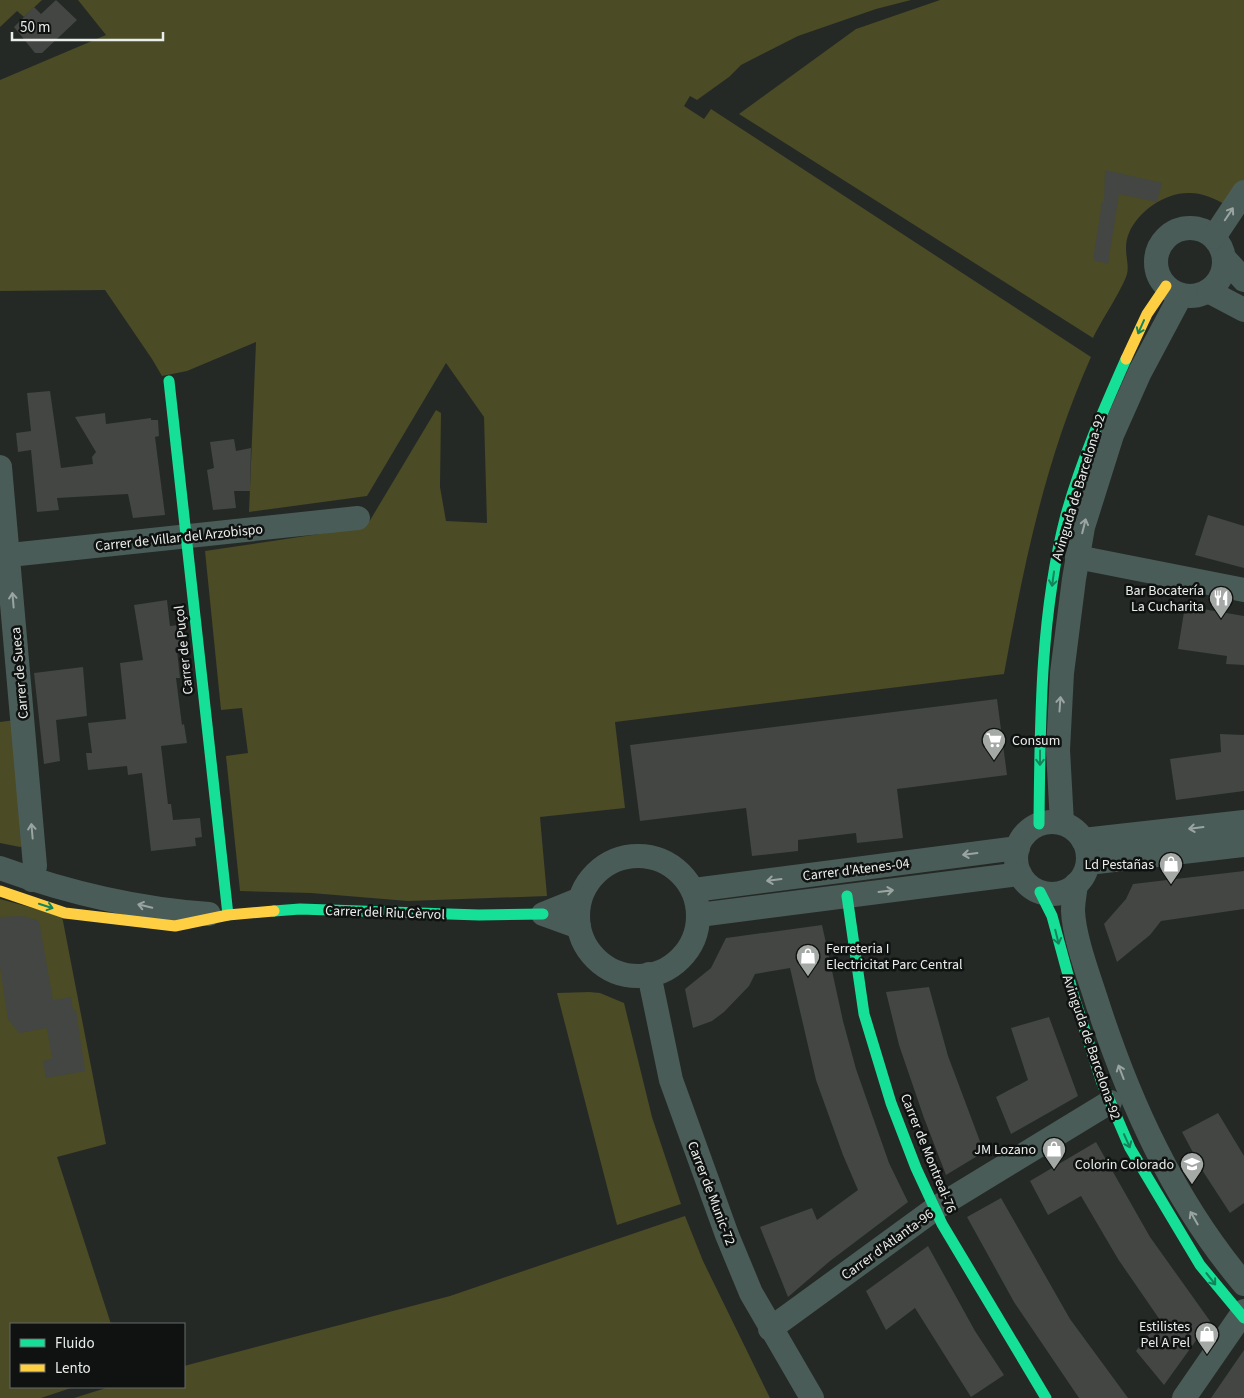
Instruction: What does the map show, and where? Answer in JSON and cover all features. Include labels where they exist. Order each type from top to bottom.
[{"type":"street","points":[[1214,237],[1244,192]]},
{"type":"street","points":[[1225,260],[1221,277],[1208,291],[1198,295],[1173,291],[1157,270],[1156,261],[1158,249],[1163,240],[1180,228],[1202,229],[1214,237],[1220,244],[1225,260],[1244,280]]},
{"type":"street","name":"Avinguda de Barcelona-92","points":[[1062,823],[1058,750],[1060,711],[1077,557],[1092,494],[1112,435],[1173,291]]},
{"type":"street","name":"Avinguda de Barcelona-92","points":[[1039,824],[1042,678],[1049,606],[1060,538],[1104,404],[1152,301],[1173,291]]},
{"type":"street","points":[[1208,291],[1244,310]]},
{"type":"street","name":"Carrer de Puçol","points":[[169,381],[228,915]]},
{"type":"street","name":"Carrer de Sueca","points":[[0,466],[4,556],[35,866],[32,880]]},
{"type":"street","name":"Carrer de Villar del Arzobispo","points":[[4,556],[358,518]]},
{"type":"street","points":[[1077,557],[1244,590]]},
{"type":"street","points":[[1050,822],[1062,823],[1078,833],[1085,851],[1083,875],[1076,884],[1062,892],[1052,894],[1040,892],[1028,884],[1020,874],[1017,863],[1018,848],[1028,831],[1039,824],[1050,822]]},
{"type":"street","points":[[1085,851],[1244,822]]},
{"type":"street","points":[[1085,851],[1244,845]]},
{"type":"street","name":"Carrer d'Atenes-04","points":[[694,890],[1018,848]]},
{"type":"street","points":[[628,856],[654,857],[672,865],[694,890],[699,915],[695,937],[685,955],[667,969],[638,977],[616,972],[604,966],[586,947],[579,927],[580,899],[586,885],[605,865],[628,856]]},
{"type":"street","name":"Carrer del Riu Cèrvol","points":[[0,868],[32,880],[167,911],[228,915]]},
{"type":"street","name":"Carrer d'Atenes-04","points":[[699,915],[1020,874]]},
{"type":"street","name":"Avinguda de Barcelona-92","points":[[1076,884],[1073,911],[1086,966],[1121,1074],[1163,1162],[1198,1226],[1244,1284]]},
{"type":"street","name":"Carrer del Riu Cèrvol","points":[[0,891],[65,913],[128,922],[176,926],[228,915],[300,909],[479,915],[543,914],[579,927]]},
{"type":"street","name":"Avinguda de Barcelona-92","points":[[1040,892],[1052,916],[1074,997],[1110,1102],[1130,1148],[1154,1192],[1200,1265],[1243,1314]]},
{"type":"street","name":"Carrer de Montreal-76","points":[[847,896],[864,1014],[891,1103],[916,1168],[942,1224],[1046,1398]]},
{"type":"street","name":"Carrer del Riu Cèrvol","points":[[543,914],[580,899]]},
{"type":"street","name":"Carrer de Munic-72","points":[[649,974],[674,1089],[727,1235],[751,1293],[770,1329],[812,1398]]},
{"type":"street","name":"Carrer d'Atlanta-96","points":[[770,1329],[936,1208],[1110,1102]]},
{"type":"street","points":[[1184,1398],[1243,1314]]},
{"type":"shaded area","points":[[0,0],[42,0],[24,17],[17,11],[0,27]]},
{"type":"shaded area","points":[[78,0],[911,0],[876,9],[798,36],[741,65],[729,77],[697,100],[690,96],[684,106],[704,119],[711,109],[1091,357],[1061,435],[1038,513],[1028,553],[1004,674],[615,722],[625,808],[540,817],[547,896],[408,901],[311,893],[240,891],[226,756],[248,753],[242,708],[221,710],[205,551],[366,527],[436,410],[441,413],[440,487],[446,521],[487,523],[484,417],[446,363],[367,496],[249,512],[256,342],[187,371],[162,376],[105,290],[0,291],[0,80],[106,35]]},
{"type":"shaded area","points":[[940,0],[1244,0],[1244,180],[1226,205],[1200,194],[1181,194],[1163,199],[1139,217],[1127,239],[1127,274],[1093,338],[739,114],[856,29]]},
{"type":"shaded area","points":[[15,720],[24,845],[20,847],[0,843],[0,722]]},
{"type":"shaded area","points":[[0,899],[62,916],[106,1144],[57,1157],[111,1323],[10,1323],[10,1388],[71,1388],[41,1398],[0,1398]]},
{"type":"shaded area","points":[[557,993],[600,993],[624,1003],[652,1117],[681,1204],[617,1225]]},
{"type":"shaded area","points":[[685,1216],[703,1261],[770,1398],[74,1398],[106,1388],[185,1388],[185,1366],[450,1296]]},
{"type":"building","points":[[56,0],[77,20],[42,53],[35,53],[14,27],[34,7],[41,14]]},
{"type":"building","points":[[1105,170],[1162,183],[1157,202],[1119,194],[1108,264],[1093,260],[1102,202],[1104,203]]},
{"type":"building","points":[[50,391],[61,468],[93,464],[92,457],[96,452],[75,417],[105,413],[106,424],[151,418],[151,420],[158,420],[159,436],[155,437],[165,515],[133,518],[128,494],[57,498],[59,510],[37,512],[31,450],[18,452],[16,433],[31,431],[27,393]]},
{"type":"building","points":[[234,439],[236,451],[251,448],[250,491],[234,491],[236,508],[213,510],[207,470],[214,468],[210,442]]},
{"type":"building","points":[[1208,515],[1244,526],[1244,568],[1195,555]]},
{"type":"building","points":[[167,600],[170,626],[178,625],[181,649],[177,650],[180,678],[176,678],[182,725],[184,724],[187,743],[161,746],[168,804],[171,804],[173,820],[200,818],[202,837],[195,838],[196,846],[151,851],[142,773],[128,775],[127,766],[88,770],[86,753],[92,753],[88,723],[126,719],[120,663],[143,660],[134,605]]},
{"type":"building","points":[[1185,606],[1244,616],[1244,665],[1226,664],[1227,656],[1178,649]]},
{"type":"building","points":[[83,667],[87,716],[56,720],[60,761],[44,764],[34,673]]},
{"type":"building","points":[[997,699],[1007,775],[897,789],[903,838],[857,843],[856,833],[798,840],[798,851],[752,856],[746,808],[640,821],[630,745]]},
{"type":"building","points":[[1220,734],[1244,735],[1244,791],[1176,800],[1170,759],[1221,752]]},
{"type":"building","points":[[1244,871],[1244,909],[1161,921],[1150,935],[1117,962],[1104,924],[1126,899],[1133,884]]},
{"type":"building","points":[[23,916],[39,921],[53,1000],[71,997],[73,1011],[76,1010],[85,1071],[46,1078],[43,1061],[52,1059],[47,1028],[19,1033],[8,1019],[0,967],[0,917]]},
{"type":"building","points":[[822,925],[843,1021],[856,1069],[889,1163],[908,1202],[830,1261],[788,1297],[760,1227],[812,1208],[817,1220],[858,1190],[843,1155],[816,1080],[790,968],[755,974],[749,986],[724,1012],[712,1021],[693,1028],[685,989],[711,968],[726,938]]},
{"type":"building","points":[[929,987],[948,1056],[984,1152],[946,1175],[899,1045],[886,992]]},
{"type":"building","points":[[1049,1017],[1078,1096],[1011,1134],[996,1097],[1028,1080],[1011,1028]]},
{"type":"building","points":[[1218,1113],[1244,1156],[1244,1203],[1230,1213],[1204,1173],[1182,1132]]},
{"type":"building","points":[[1096,1142],[1150,1237],[1210,1321],[1164,1385],[1136,1351],[1160,1320],[1118,1259],[1081,1196],[1048,1215],[1030,1181]]},
{"type":"building","points":[[1001,1198],[1070,1319],[1128,1398],[1079,1398],[1014,1302],[967,1217]]},
{"type":"building","points":[[928,1246],[975,1331],[1004,1375],[971,1397],[915,1308],[886,1330],[866,1291]]},
{"type":"building","points":[[1244,1350],[1244,1398],[1211,1398]]},
{"type":"traffic: fast","points":[[1039,824],[1043,668],[1046,630],[1057,553],[1078,475],[1126,359]]},
{"type":"traffic: fast","points":[[169,381],[228,915]]},
{"type":"traffic: fast","points":[[1040,892],[1052,916],[1074,997],[1102,1083],[1130,1148],[1200,1265],[1244,1318]]},
{"type":"traffic: fast","points":[[847,896],[864,1014],[891,1103],[916,1168],[942,1224],[1046,1398]]},
{"type":"traffic: fast","points":[[274,911],[300,909],[479,915],[543,914]]},
{"type":"traffic: slow","points":[[1126,359],[1147,314],[1166,286]]},
{"type":"traffic: slow","points":[[0,891],[65,913],[175,926],[228,915],[274,911]]},
{"type":"place","name":"Bar Bocatería La Cucharita","points":[[1221,619]]},
{"type":"place","name":"Consum","points":[[994,761]]},
{"type":"place","name":"Ld Pestañas","points":[[1171,885]]},
{"type":"place","name":"Ferreteria I Electricitat Parc Central","points":[[808,977]]},
{"type":"place","name":"JM Lozano","points":[[1054,1170]]},
{"type":"place","name":"Colorin Colorado","points":[[1192,1185]]},
{"type":"place","name":"Estilistes Pel A Pel","points":[[1207,1355]]}]
